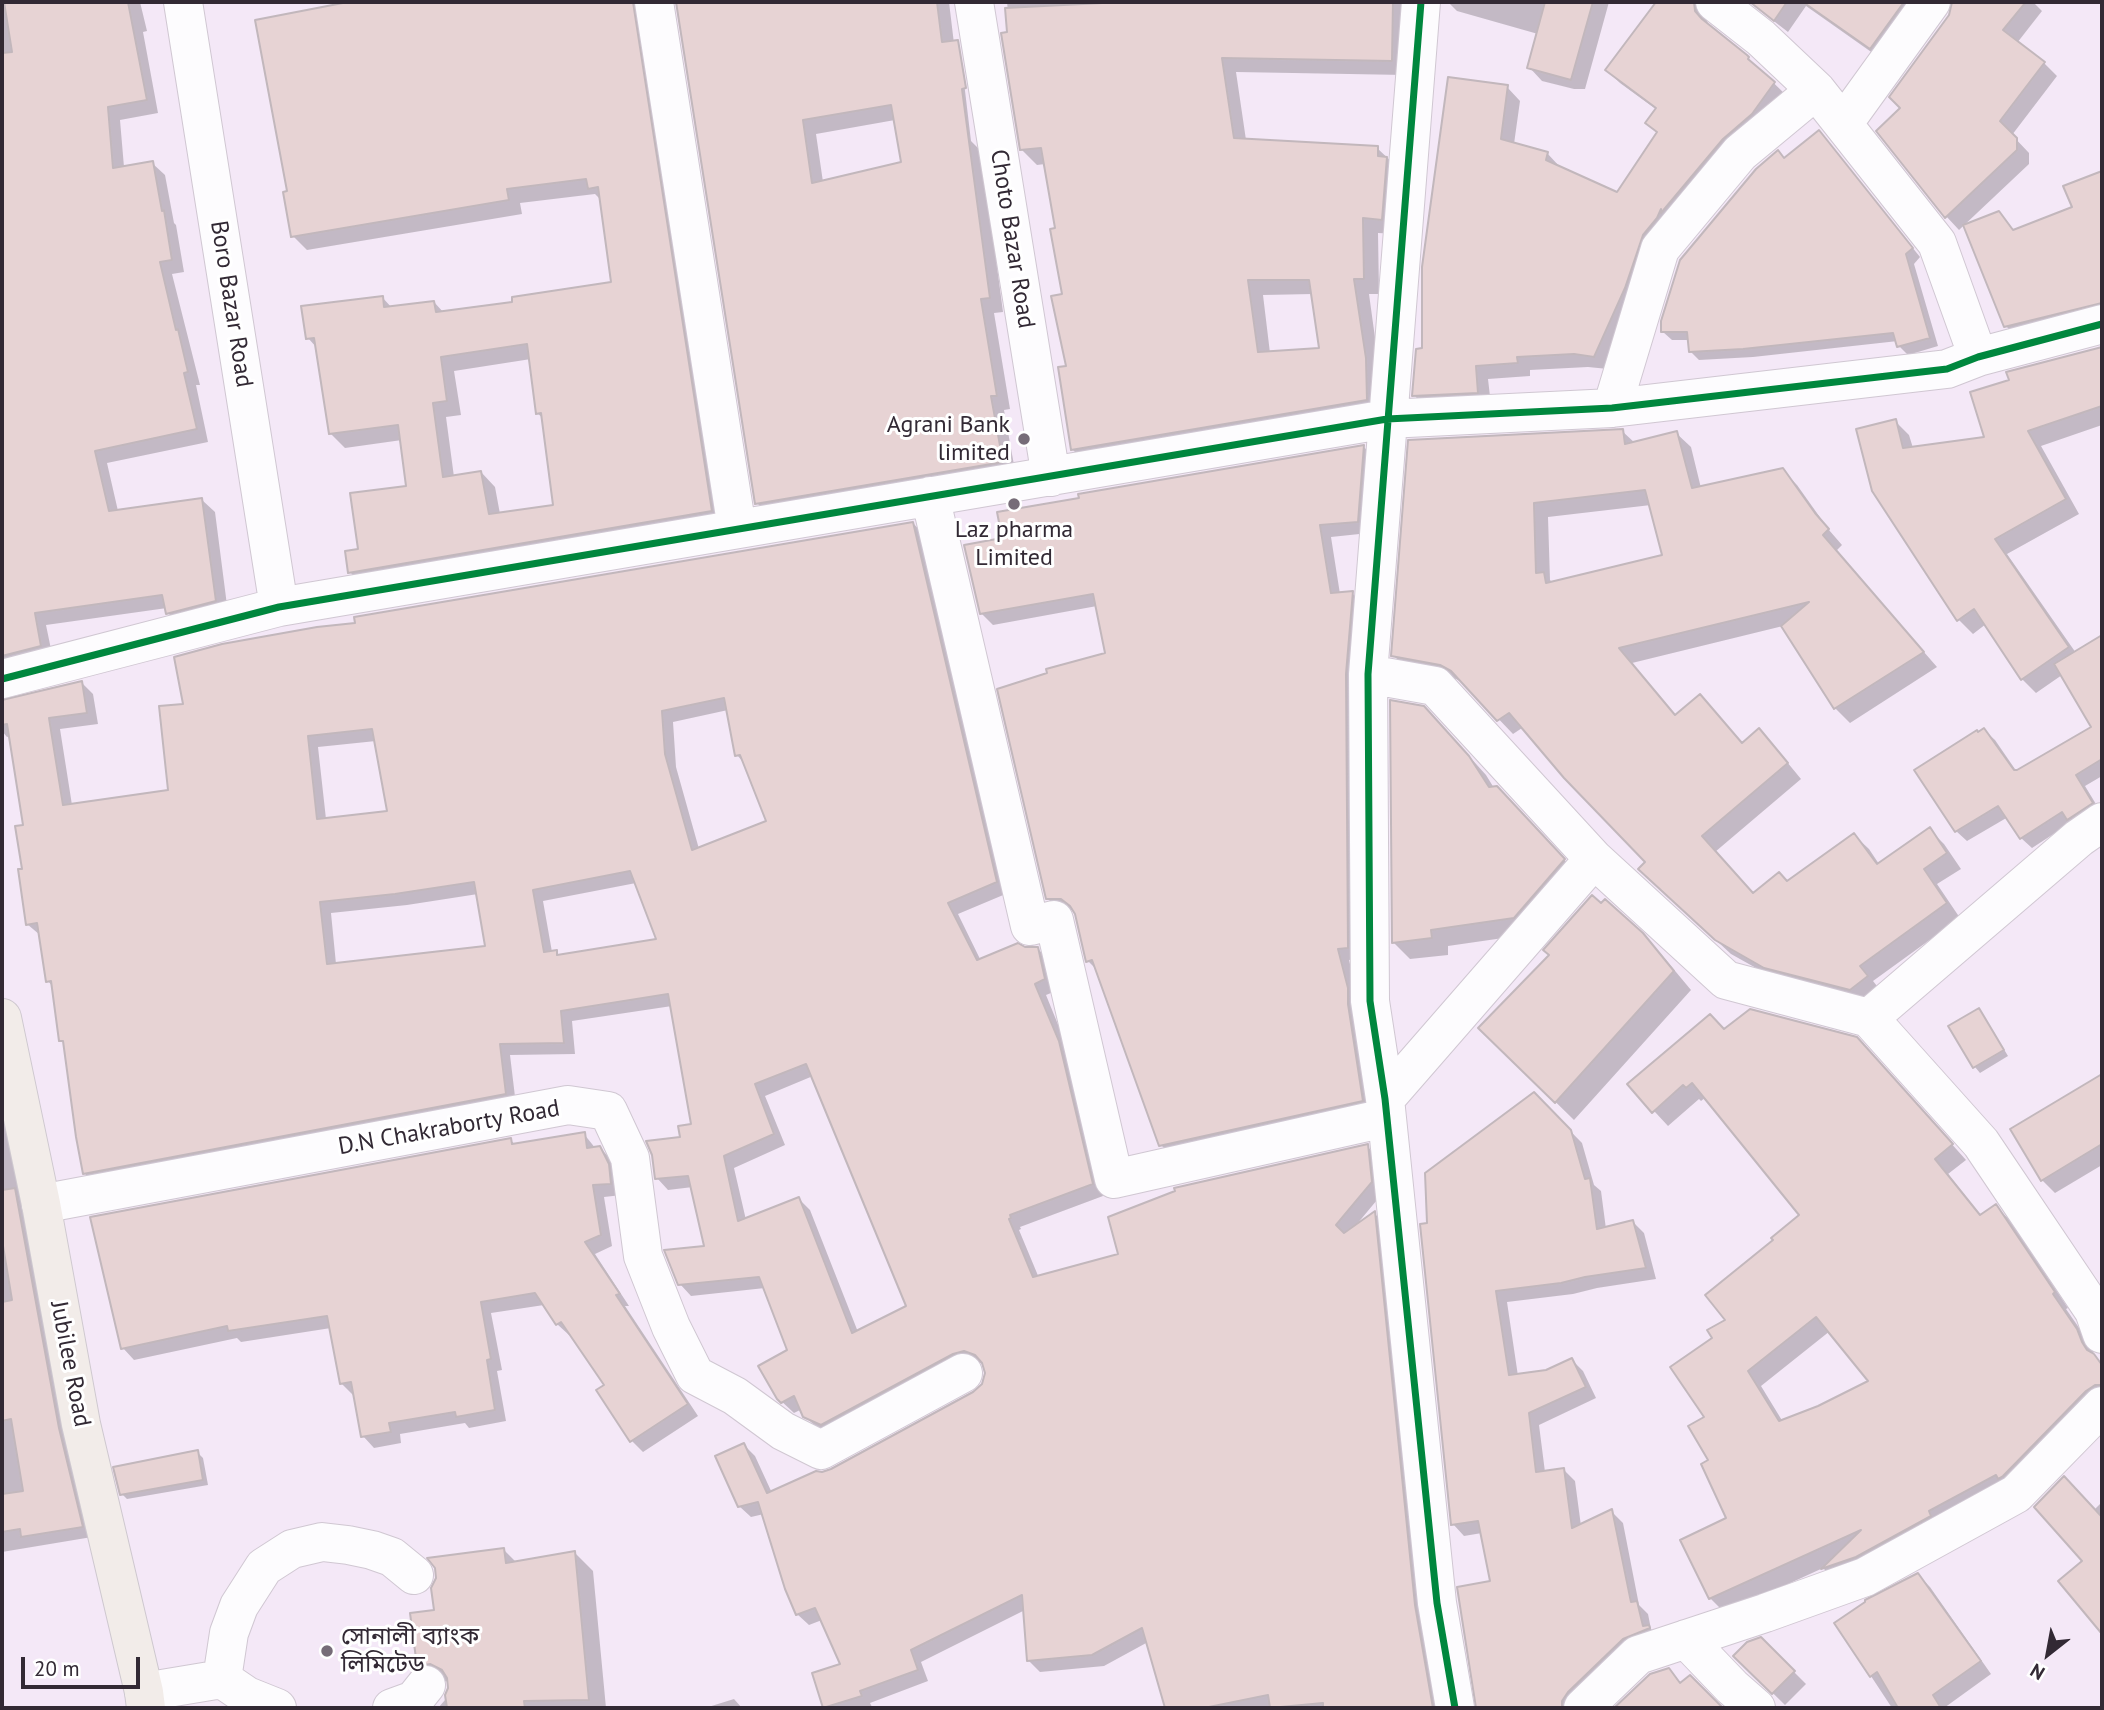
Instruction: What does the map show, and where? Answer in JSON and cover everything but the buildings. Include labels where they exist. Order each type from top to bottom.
[{"type":"main road","name":"Jubilee Road","points":[[2,1018],[5,1056],[41,1204],[81,1424],[145,1700]]},
{"type":"street","name":"Boro Bazar Road","points":[[183,2],[279,607]]},
{"type":"street","points":[[654,2],[737,529]]},
{"type":"street","name":"Choto Bazar Road","points":[[974,2],[1051,477]]},
{"type":"street","points":[[1421,2],[1368,674],[1370,1001],[1385,1109],[1437,1603],[1455,1708]]},
{"type":"street","points":[[1715,2],[1761,38],[1816,90],[1937,243],[1978,357]]},
{"type":"street","points":[[1843,124],[1931,2]]},
{"type":"street","points":[[1612,408],[1660,249],[1740,153],[1816,90]]},
{"type":"street","points":[[2,679],[279,607],[930,496],[1387,419],[1612,408],[1947,369],[1978,357],[2102,324]]},
{"type":"street","points":[[930,496],[1030,926],[1054,920],[1114,1179],[1385,1109],[1594,859]]},
{"type":"street","points":[[1368,674],[1435,686],[1594,859],[1726,980],[1870,1018],[1981,1143],[2094,1311],[2102,1334]]},
{"type":"street","points":[[1870,1018],[2102,822]]},
{"type":"street","name":"D.N Chakraborty Road","points":[[41,1204],[568,1105],[608,1111],[630,1158],[643,1256],[671,1327],[695,1375],[735,1396],[783,1431],[821,1450],[963,1373]]},
{"type":"street","points":[[1583,1708],[1638,1655],[1865,1577],[2016,1493],[2102,1406]]},
{"type":"street","points":[[222,1679],[229,1633],[239,1606],[264,1567],[292,1549],[322,1542],[372,1550],[392,1557],[414,1575]]},
{"type":"street","points":[[1686,1639],[1756,1708]]},
{"type":"street","points":[[145,1700],[222,1679],[247,1696],[277,1708]]},
{"type":"street","points":[[392,1708],[414,1700],[426,1685]]},
{"type":"cycle path","points":[[1421,2],[1368,674],[1370,1001],[1385,1099],[1437,1603],[1455,1708]]},
{"type":"cycle path","points":[[2,679],[279,607],[1387,419],[1612,408],[1947,369],[1978,357],[2102,324]]},
{"type":"place","name":"Agrani Bank limited","points":[[1024,439]]},
{"type":"place","name":"Laz pharma Limited","points":[[1014,504]]},
{"type":"place","name":"সোনালী ব্যাংক লিমিটেড","points":[[327,1651]]}]
